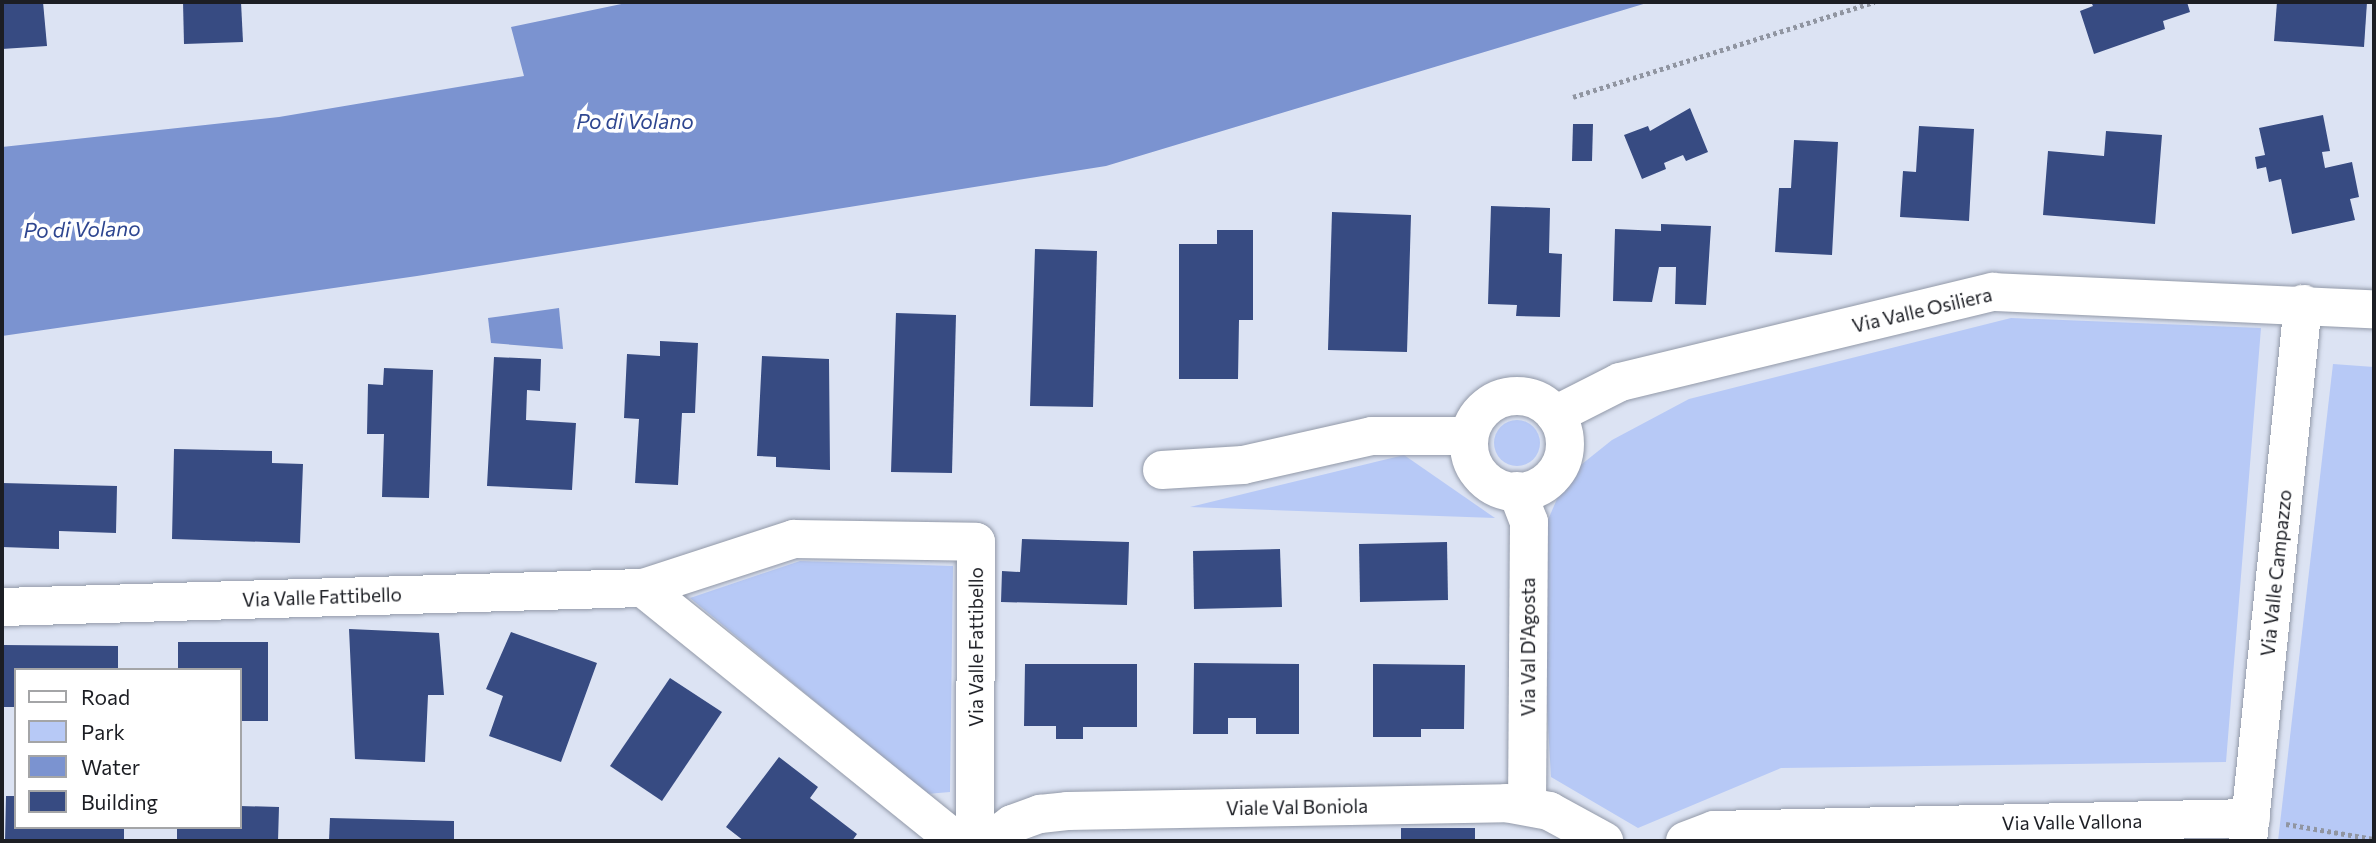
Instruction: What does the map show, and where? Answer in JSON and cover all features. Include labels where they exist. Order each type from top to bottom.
[{"type":"street","name":"Via Valle Osiliera","points":[[1555,415],[1620,382],[1993,292],[2374,309]]},
{"type":"street","name":"Via Valle Campazzo","points":[[2249,829],[2303,304]]},
{"type":"street","points":[[1513,396],[1536,400],[1555,415],[1565,443],[1563,457],[1546,482],[1517,491],[1486,481],[1469,452],[1469,436],[1484,408],[1513,396]]},
{"type":"street","points":[[1162,470],[1243,464],[1372,436],[1469,436]]},
{"type":"street","name":"Via Val D'Agosta","points":[[1517,491],[1529,522],[1527,805]]},
{"type":"street","name":"Via Valle Fattibello","points":[[2,607],[643,588],[794,540],[976,542],[975,841]]},
{"type":"street","points":[[643,588],[956,841]]},
{"type":"street","name":"Viale Val Boniola","points":[[989,841],[1012,824],[1040,814],[1067,811],[1527,805],[1572,821],[1604,841]]},
{"type":"street","name":"Via Valle Vallona","points":[[1685,841],[1714,830],[2249,829]]},
{"type":"path","points":[[1573,97],[1874,2]]},
{"type":"path","points":[[2249,829],[2374,839]]},
{"type":"green space","points":[[2011,318],[2261,328],[2226,762],[1781,768],[1638,828],[1551,777],[1540,583],[1547,522],[1567,476],[1612,440],[1689,399]]},
{"type":"green space","points":[[2333,364],[2374,367],[2374,841],[2278,841]]},
{"type":"green space","points":[[1517,420],[1533,427],[1540,443],[1533,459],[1517,466],[1501,459],[1494,443],[1501,427]]},
{"type":"green space","points":[[1404,455],[1495,518],[1190,507]]},
{"type":"green space","points":[[800,561],[953,566],[950,792],[927,794],[690,598]]},
{"type":"water","name":"Po di Volano","points":[[631,2],[1650,2],[1106,166],[417,276],[2,336],[2,147],[279,117],[524,76],[511,27]]},
{"type":"water","points":[[559,308],[563,349],[491,343],[488,318]]},
{"type":"building","points":[[2,2],[43,2],[47,46],[2,49]]},
{"type":"building","points":[[183,2],[241,2],[243,42],[184,44]]},
{"type":"building","points":[[2091,2],[2187,2],[2190,12],[2163,21],[2165,29],[2094,54],[2080,11],[2093,6]]},
{"type":"building","points":[[2277,2],[2367,2],[2364,47],[2274,41]]},
{"type":"building","points":[[1690,108],[1708,152],[1686,161],[1683,155],[1664,163],[1666,169],[1642,179],[1624,135],[1648,126],[1650,131]]},
{"type":"building","points":[[2323,115],[2330,151],[2322,152],[2325,168],[2352,162],[2359,197],[2350,199],[2355,220],[2292,234],[2281,179],[2269,182],[2266,167],[2257,169],[2255,157],[2265,155],[2259,128]]},
{"type":"building","points":[[1573,124],[1593,124],[1592,161],[1572,161]]},
{"type":"building","points":[[1919,126],[1974,129],[1969,221],[1900,217],[1903,171],[1916,172]]},
{"type":"building","points":[[2106,131],[2162,135],[2155,224],[2043,215],[2048,151],[2104,156]]},
{"type":"building","points":[[1794,140],[1838,142],[1832,255],[1775,252],[1779,188],[1791,188]]},
{"type":"building","points":[[1491,206],[1550,208],[1549,253],[1562,254],[1560,317],[1516,316],[1517,305],[1488,304]]},
{"type":"building","points":[[1332,212],[1411,215],[1407,352],[1328,350]]},
{"type":"building","points":[[1661,224],[1711,226],[1706,305],[1675,304],[1676,267],[1659,267],[1652,302],[1613,301],[1615,229],[1661,231]]},
{"type":"building","points":[[1217,230],[1253,230],[1253,320],[1239,320],[1238,379],[1179,379],[1179,244],[1217,244]]},
{"type":"building","points":[[1035,249],[1097,251],[1093,407],[1030,406]]},
{"type":"building","points":[[896,313],[956,315],[952,473],[891,472]]},
{"type":"building","points":[[660,341],[698,343],[695,413],[682,413],[678,485],[635,483],[639,419],[624,418],[627,354],[660,356]]},
{"type":"building","points":[[762,356],[829,359],[830,470],[776,467],[776,457],[757,456]]},
{"type":"building","points":[[494,357],[541,359],[540,391],[527,390],[526,420],[576,423],[572,490],[487,486]]},
{"type":"building","points":[[384,368],[433,370],[429,498],[382,497],[384,434],[367,434],[368,384],[383,385]]},
{"type":"building","points":[[174,449],[272,451],[272,463],[303,464],[300,543],[172,539]]},
{"type":"building","points":[[2,483],[117,486],[116,533],[59,531],[59,549],[2,547]]},
{"type":"building","points":[[1022,539],[1129,542],[1127,605],[1001,602],[1002,571],[1020,572]]},
{"type":"building","points":[[1447,542],[1448,600],[1360,602],[1359,544]]},
{"type":"building","points":[[1280,549],[1282,607],[1194,609],[1193,551]]},
{"type":"building","points":[[349,629],[439,633],[444,695],[428,695],[425,762],[355,759]]},
{"type":"building","points":[[511,632],[597,663],[561,762],[489,736],[503,696],[486,689]]},
{"type":"building","points":[[178,642],[268,642],[268,721],[242,721],[242,668],[178,668]]},
{"type":"building","points":[[3,645],[118,646],[118,668],[14,668],[14,707],[3,707]]},
{"type":"building","points":[[1194,663],[1299,664],[1299,734],[1256,734],[1256,718],[1228,718],[1228,734],[1193,734]]},
{"type":"building","points":[[1025,664],[1137,664],[1137,727],[1083,727],[1083,739],[1056,739],[1056,726],[1024,726]]},
{"type":"building","points":[[1373,664],[1465,665],[1464,729],[1421,729],[1421,737],[1373,737]]},
{"type":"building","points":[[670,678],[722,712],[662,801],[610,766]]},
{"type":"building","points":[[779,757],[818,787],[810,798],[857,834],[852,841],[744,841],[726,827]]},
{"type":"building","points":[[6,796],[14,796],[14,829],[124,829],[124,841],[5,841]]},
{"type":"building","points":[[242,806],[279,807],[278,841],[177,841],[177,829],[242,829]]},
{"type":"building","points":[[330,818],[454,821],[454,841],[329,841]]},
{"type":"building","points":[[1401,828],[1475,828],[1475,841],[1401,841]]}]
